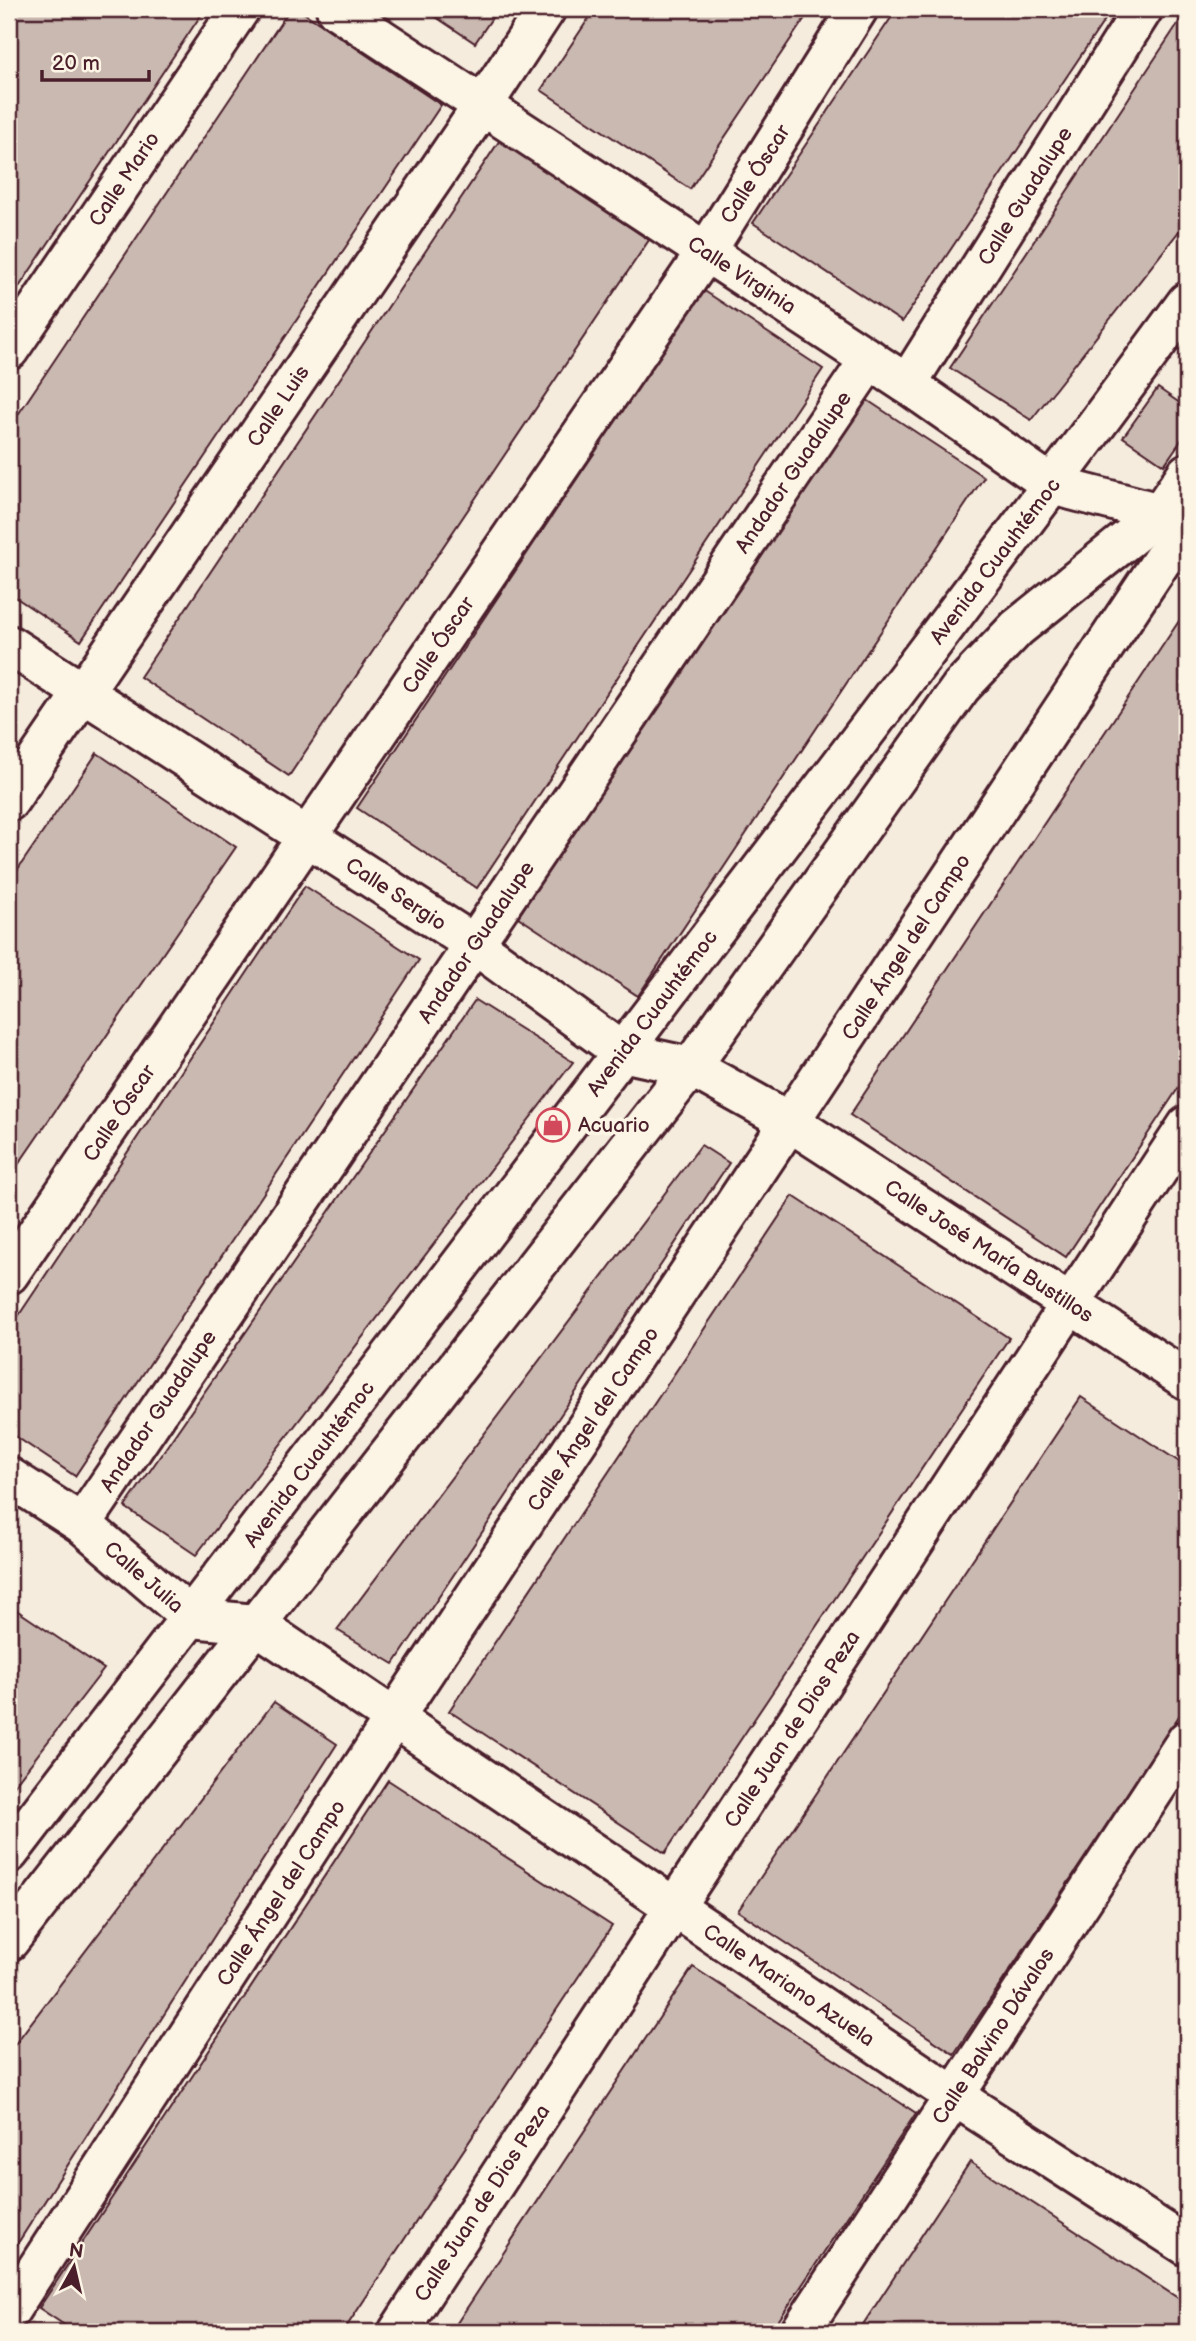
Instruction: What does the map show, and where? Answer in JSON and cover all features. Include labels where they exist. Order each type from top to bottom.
[{"type":"street","name":"Calle Mario","points":[[9,350],[240,9]]},
{"type":"street","name":"Calle Virginia","points":[[336,9],[870,359],[1052,485],[1178,524]]},
{"type":"street","name":"Calle Luis","points":[[9,801],[546,9]]},
{"type":"street","name":"Calle Óscar","points":[[9,1274],[706,252],[858,9]]},
{"type":"street","name":"Calle Guadalupe","points":[[907,384],[1143,9]]},
{"type":"street","name":"Avenida Cuauhtémoc","points":[[9,1853],[192,1618],[622,1052],[1052,485],[1187,302]]},
{"type":"street","name":"Andador Guadalupe","points":[[82,1524],[870,359]]},
{"type":"street","points":[[9,1941],[691,1067],[961,687],[1017,628],[1178,524],[1187,473]]},
{"type":"street","name":"Calle Ángel del Campo","points":[[9,2312],[394,1718],[1162,560],[1178,524]]},
{"type":"street","name":"Calle Sergio","points":[[9,645],[474,944],[622,1052],[691,1067],[790,1122]]},
{"type":"street","name":"Calle José María Bustillos","points":[[790,1122],[1187,1380]]},
{"type":"street","name":"Calle Juan de Dios Peza","points":[[398,2332],[1187,1126]]},
{"type":"street","name":"Calle Julia","points":[[9,1477],[82,1524],[192,1618],[255,1624],[394,1718]]},
{"type":"street","name":"Calle Mariano Azuela","points":[[394,1718],[954,2096],[1187,2246]]},
{"type":"street","name":"Calle Balvino Dávalos","points":[[800,2332],[1187,1740]]},
{"type":"building","points":[[9,9],[205,9],[9,302]]},
{"type":"building","points":[[290,9],[298,9],[441,105],[81,641],[9,593],[9,428]]},
{"type":"building","points":[[424,9],[498,9],[475,43]]},
{"type":"building","points":[[595,9],[811,9],[690,189],[541,90]]},
{"type":"building","points":[[897,9],[1112,9],[902,322],[753,223]]},
{"type":"building","points":[[1187,10],[1187,221],[1031,420],[950,368]]},
{"type":"building","points":[[500,140],[649,240],[289,776],[140,677]]},
{"type":"building","points":[[703,290],[823,369],[477,888],[357,808]]},
{"type":"building","points":[[1158,388],[1187,408],[1187,432],[1164,465],[1123,437]]},
{"type":"building","points":[[864,398],[984,477],[638,996],[518,917]]},
{"type":"building","points":[[1187,609],[1187,1075],[1066,1257],[850,1115]]},
{"type":"building","points":[[97,753],[236,847],[9,1178],[9,882]]},
{"type":"building","points":[[305,886],[419,960],[75,1476],[9,1432],[9,1330]]},
{"type":"building","points":[[475,1000],[573,1062],[196,1555],[125,1507]]},
{"type":"building","points":[[701,1145],[729,1163],[394,1664],[337,1630]]},
{"type":"building","points":[[793,1196],[1009,1338],[665,1853],[449,1711]]},
{"type":"building","points":[[1081,1397],[1187,1467],[1187,1704],[954,2054],[738,1911]]},
{"type":"building","points":[[9,1605],[104,1669],[9,1792]]},
{"type":"building","points":[[274,1702],[337,1744],[9,2257],[9,2052]]},
{"type":"building","points":[[388,1780],[612,1926],[343,2332],[75,2332],[39,2308]]},
{"type":"building","points":[[693,1967],[916,2113],[771,2332],[451,2332]]},
{"type":"building","points":[[970,2162],[1187,2304],[1187,2317],[1177,2332],[858,2332]]},
{"type":"place","name":"Acuario","points":[[553,1125]]}]
